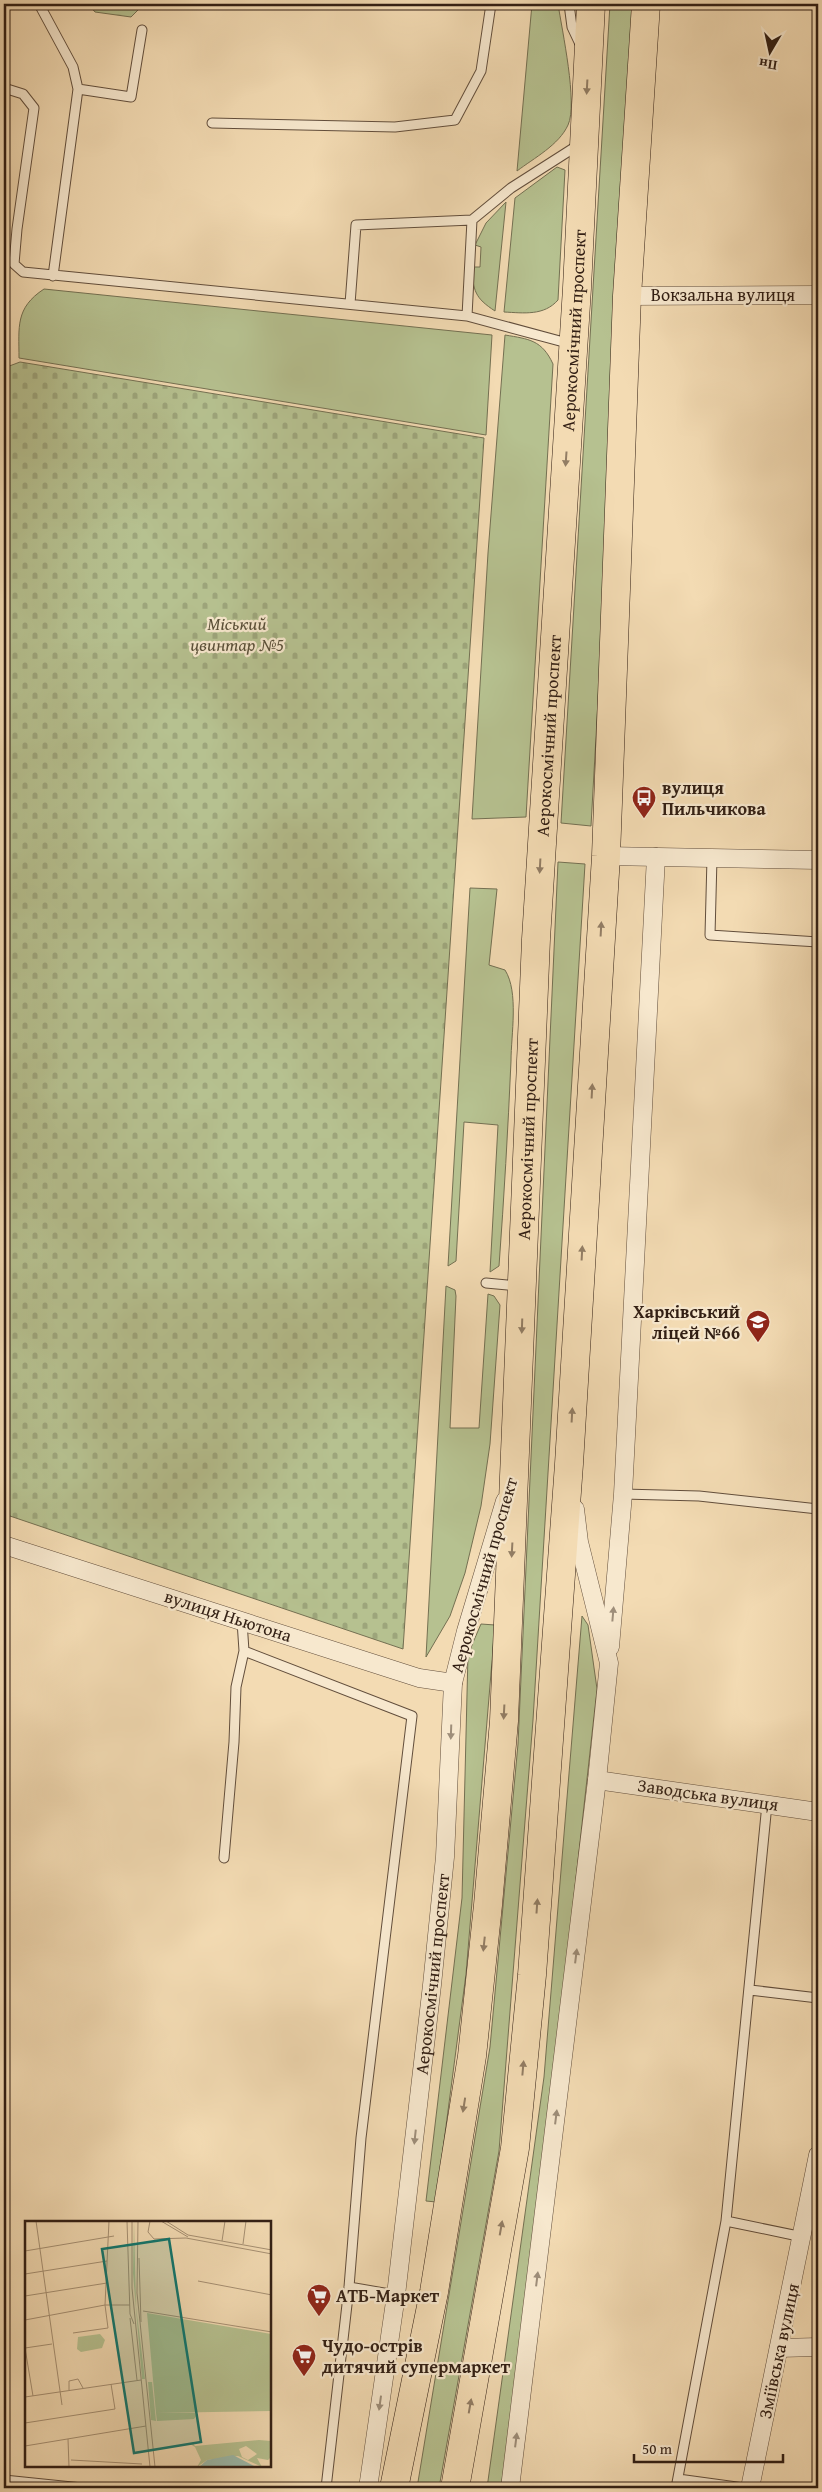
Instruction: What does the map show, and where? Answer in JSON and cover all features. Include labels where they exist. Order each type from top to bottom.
[{"type":"main road","name":"Аерокосмічний проспект","points":[[394,2488],[434,2292],[472,2056],[488,1905],[504,1721],[516,1466],[536,939],[574,345],[591,4]]},
{"type":"main road","points":[[456,2488],[515,2148],[532,1975],[569,1464],[606,856],[627,296],[646,4]]},
{"type":"street","name":"Вокзальна вулиця","points":[[627,296],[818,295]]},
{"type":"street","points":[[606,856],[818,860]]},
{"type":"street","points":[[510,2488],[597,1780],[609,1663],[623,1494],[656,857]]},
{"type":"street","points":[[569,1464],[579,1542],[609,1663]]},
{"type":"street","name":"Аерокосмічний проспект","points":[[368,2488],[396,2295],[446,1857],[453,1683],[466,1631],[516,1466]]},
{"type":"street","name":"вулиця Ньютона","points":[[4,1545],[419,1678],[453,1683]]},
{"type":"street","name":"Заводська вулиця","points":[[597,1780],[818,1812]]},
{"type":"street","name":"Зміївська вулиця","points":[[750,2488],[803,2237],[818,2154]]},
{"type":"street","points":[[779,2348],[818,2347]]},
{"type":"lane","points":[[38,4],[73,68],[78,89],[53,276]]},
{"type":"lane","points":[[212,123],[394,127],[455,120],[481,71],[491,4]]},
{"type":"lane","points":[[569,4],[572,27],[588,59]]},
{"type":"lane","points":[[78,89],[130,97],[142,30]]},
{"type":"lane","points":[[4,88],[23,94],[34,108],[14,264],[23,272],[467,316],[574,345]]},
{"type":"lane","points":[[350,304],[356,225],[472,220],[511,188],[584,142]]},
{"type":"lane","points":[[467,316],[472,220]]},
{"type":"lane","points":[[712,858],[710,935],[818,942]]},
{"type":"lane","points":[[486,1283],[523,1287]]},
{"type":"lane","points":[[623,1494],[699,1496],[818,1509]]},
{"type":"lane","points":[[224,1858],[234,1742],[236,1687],[244,1651],[242,1621]]},
{"type":"lane","points":[[244,1651],[412,1716],[361,2138],[349,2287],[326,2488]]},
{"type":"lane","points":[[676,2488],[726,2221],[767,1804]]},
{"type":"lane","points":[[750,1990],[818,1998]]},
{"type":"lane","points":[[726,2221],[803,2237]]},
{"type":"lane","points":[[349,2287],[396,2295]]},
{"type":"lane","points":[[678,2479],[744,2488]]},
{"type":"lane","points":[[4,2480],[82,2488]]},
{"type":"green space","points":[[88,4],[143,5],[131,17],[95,12]]},
{"type":"green space","points":[[532,4],[558,4],[568,66],[571,115],[568,125],[559,139],[546,151],[517,171]]},
{"type":"green space","points":[[610,4],[637,4],[591,826],[561,823]]},
{"type":"green space","points":[[557,167],[565,170],[558,300],[540,311],[526,313],[504,312],[515,198]]},
{"type":"green space","points":[[506,202],[495,311],[483,302],[476,293],[472,267],[480,267],[481,247],[475,245],[486,223]]},
{"type":"green space","points":[[44,289],[492,335],[486,435],[19,358],[19,328],[23,311],[28,303]]},
{"type":"green space","points":[[505,335],[528,340],[539,345],[549,356],[553,364],[526,817],[472,819],[488,553]]},
{"type":"green space","name":"Міський цвинтар №5","points":[[20,362],[484,438],[403,1649],[4,1514],[4,368]]},
{"type":"green space","points":[[558,862],[585,864],[533,1720],[499,2151],[439,2488],[417,2488],[490,2047],[518,1744]]},
{"type":"green space","points":[[470,888],[497,889],[489,965],[505,970],[512,990],[513,1002],[499,1266],[490,1272],[498,1125],[464,1122],[456,1261],[448,1266]]},
{"type":"green space","points":[[446,1286],[455,1290],[456,1296],[450,1428],[479,1428],[488,1294],[494,1296],[500,1305],[490,1444],[481,1506],[465,1573],[450,1616],[426,1657]]},
{"type":"green space","points":[[582,1616],[588,1625],[597,1689],[529,2301],[501,2488],[487,2488],[544,2077]]},
{"type":"green space","points":[[481,1624],[495,1625],[466,1974],[436,2202],[426,2201],[462,1898],[468,1654]]},
{"type":"place","name":"вулиця Пильчикова","points":[[644,819]]},
{"type":"place","name":"Харківський ліцей №66","points":[[758,1343]]},
{"type":"place","name":"АТБ-Маркет","points":[[319,2317]]},
{"type":"place","name":"Чудо-острів дитячий супермаркет","points":[[304,2377]]}]
